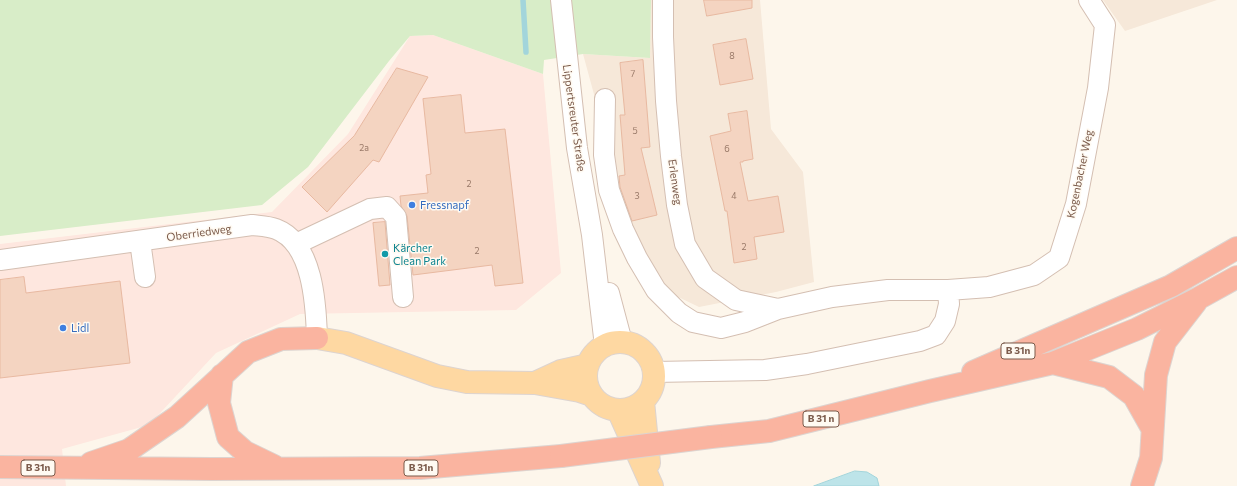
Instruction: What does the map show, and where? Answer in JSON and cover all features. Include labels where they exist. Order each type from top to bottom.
[{"type":"highway","name":"B 31n","points":[[930,391],[1016,352],[1171,286],[1237,248]]},
{"type":"highway","name":"B 31n","points":[[930,391],[1053,363],[1137,329],[1237,277]]},
{"type":"highway","name":"B 31n","points":[[1152,428],[1156,375],[1165,342],[1199,298]]},
{"type":"highway","name":"B 31n","points":[[77,468],[129,450],[177,417],[248,352],[281,339],[318,338]]},
{"type":"highway","name":"B 31n","points":[[1053,363],[1109,377],[1134,396],[1152,428]]},
{"type":"highway","name":"B 31n","points":[[222,376],[219,403],[228,437],[245,452],[281,469]]},
{"type":"highway","name":"B 31 n","points":[[711,437],[769,431],[930,391]]},
{"type":"highway","points":[[1142,486],[1151,458],[1152,428]]},
{"type":"highway","name":"B 31n","points":[[0,467],[281,469],[420,468],[561,456],[711,437]]},
{"type":"main road","name":"B 31n","points":[[318,338],[346,342],[437,376],[467,382],[535,383],[562,387],[592,395]]},
{"type":"main road","points":[[614,344],[631,344],[640,348],[651,363],[654,372],[654,381],[650,392],[643,401],[634,407],[618,410],[603,406],[597,401],[587,386],[586,375],[588,365],[598,351],[614,344]]},
{"type":"main road","name":"B 31n","points":[[535,383],[561,372],[588,365]]},
{"type":"main road","points":[[643,401],[651,483]]},
{"type":"main road","points":[[618,410],[651,483]]},
{"type":"street","name":"Lippertsreuter Straße","points":[[561,0],[577,148],[592,235],[601,259],[614,344]]},
{"type":"street","name":"Erlenweg","points":[[663,0],[666,101],[670,148],[677,205],[685,244],[705,278],[711,283],[736,300],[778,309]]},
{"type":"street","name":"Kogenbacher Weg","points":[[948,290],[989,287],[1034,275],[1059,258],[1076,204],[1098,88],[1106,25],[1089,0]]},
{"type":"street","name":"Erlenweg","points":[[605,99],[604,155],[609,190],[623,229],[637,258],[656,290],[679,313],[693,322],[721,328],[745,322],[778,309],[832,297],[888,290],[948,290]]},
{"type":"street","points":[[296,244],[370,209],[387,207],[396,217],[403,297]]},
{"type":"street","name":"Oberriedweg","points":[[0,260],[252,225],[264,226],[276,229],[289,237],[296,244],[302,255],[312,284],[318,338]]},
{"type":"street","points":[[140,241],[145,277]]},
{"type":"street","points":[[654,372],[765,370],[807,364],[920,342],[936,335],[945,322],[949,304],[948,290]]},
{"type":"shaded area","points":[[651,0],[760,0],[771,129],[803,172],[814,282],[776,292],[699,307],[670,293],[631,230],[583,54],[650,58]]},
{"type":"shaded area","points":[[1103,0],[1217,0],[1125,31]]},
{"type":"shaded area","points":[[433,35],[543,74],[561,273],[516,310],[300,314],[216,353],[149,425],[62,449],[66,486],[0,486],[0,244],[272,212],[348,134],[410,36]]},
{"type":"green space","points":[[0,0],[651,0],[650,58],[583,54],[544,60],[543,74],[433,35],[410,36],[389,61],[308,167],[262,205],[0,236]]},
{"type":"water","points":[[855,471],[867,472],[877,478],[879,486],[814,486]]},
{"type":"building","points":[[704,0],[752,0],[752,8],[707,16]]},
{"type":"building","points":[[746,39],[753,79],[720,85],[713,45]]},
{"type":"building","points":[[643,60],[650,147],[641,148],[657,215],[632,221],[620,187],[619,176],[625,175],[620,115],[625,115],[620,63]]},
{"type":"building","points":[[397,68],[428,77],[379,162],[373,160],[327,212],[302,187],[354,136]]},
{"type":"building","points":[[461,95],[465,133],[505,129],[523,283],[495,286],[492,265],[413,275],[407,216],[401,206],[400,196],[428,193],[426,175],[431,174],[423,99]]},
{"type":"building","points":[[747,111],[753,159],[740,162],[748,201],[778,196],[784,232],[754,237],[757,259],[734,263],[727,211],[725,211],[710,136],[731,131],[728,114]]},
{"type":"building","name":"Kärcher Clean Park","points":[[385,222],[390,285],[379,286],[373,223]]},
{"type":"building","name":"Lidl","points":[[24,277],[26,293],[120,281],[130,363],[0,378],[0,280]]},
{"type":"waterway","points":[[523,0],[526,52]]},
{"type":"place","name":"Fressnapf","points":[[412,205]]},
{"type":"place","name":"Kärcher Clean Park","points":[[385,254]]},
{"type":"place","name":"Lidl","points":[[63,328]]}]
